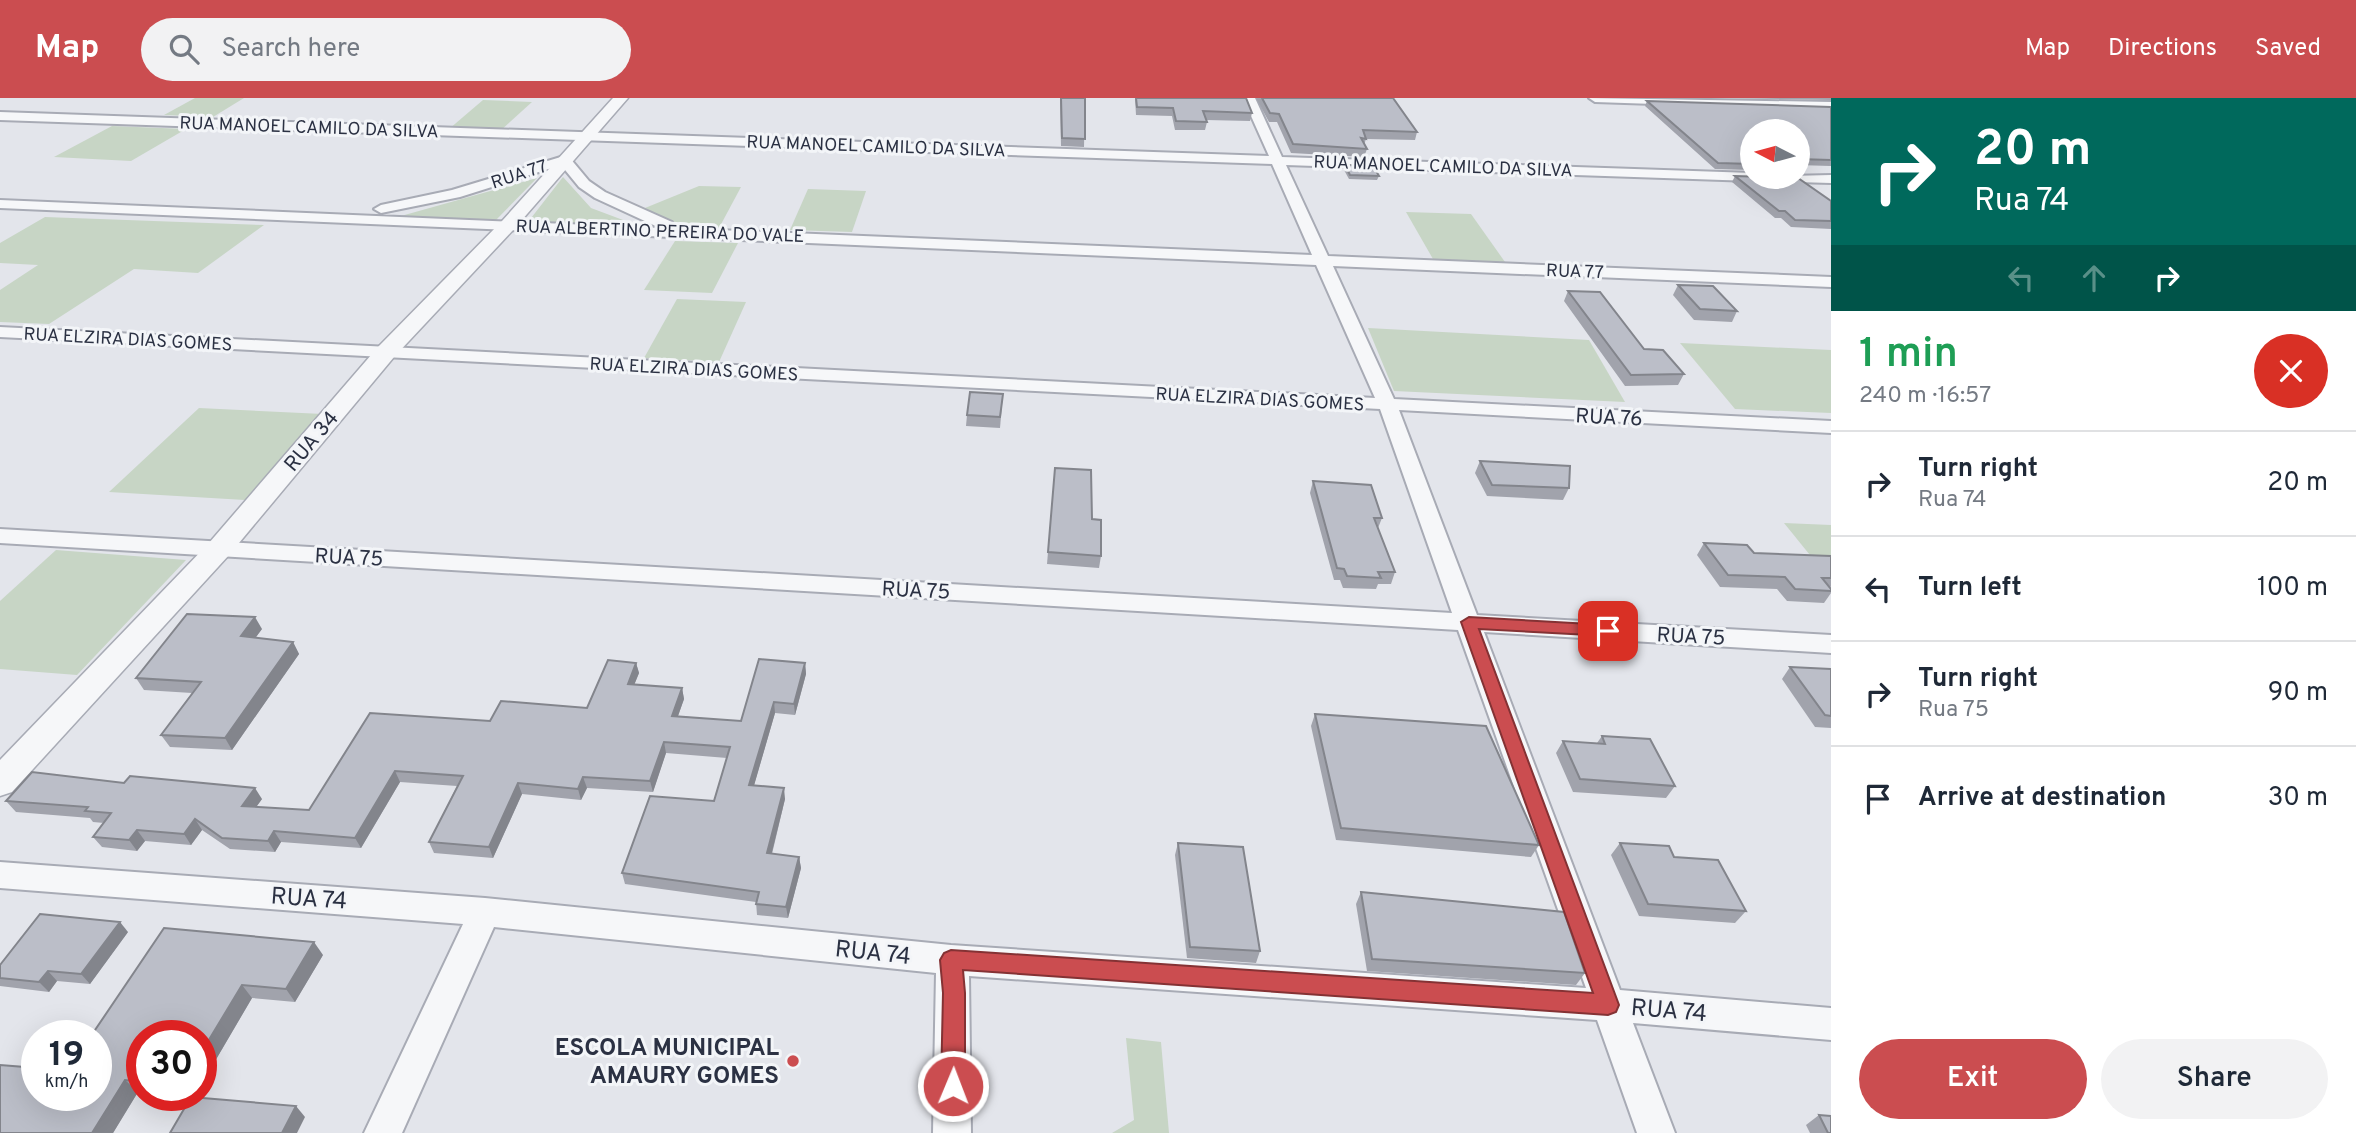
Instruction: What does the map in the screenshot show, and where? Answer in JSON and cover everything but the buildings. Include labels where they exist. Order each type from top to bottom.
[{"type":"street","name":"RUA 34","points":[[0,782],[219,549],[386,352],[508,225],[621,98]]},
{"type":"street","points":[[1249,98],[1388,406],[1656,1133]]},
{"type":"street","points":[[1595,98],[1831,106]]},
{"type":"street","name":"RUA MANOEL CAMILO DA SILVA","points":[[0,116],[1740,177]]},
{"type":"street","name":"RUA 77","points":[[338,218],[455,194],[564,160],[584,184],[600,195],[680,231]]},
{"type":"street","name":"RUA MANOEL CAMILO DA SILVA","points":[[1810,178],[1831,179]]},
{"type":"street","name":"RUA ALBERTINO PEREIRA DO VALE","points":[[0,204],[1320,260]]},
{"type":"street","name":"RUA 77","points":[[1320,260],[1831,282]]},
{"type":"street","name":"RUA ELZIRA DIAS GOMES","points":[[0,332],[1388,406]]},
{"type":"street","name":"RUA 76","points":[[1388,406],[1831,427]]},
{"type":"street","name":"RUA 75","points":[[0,536],[1831,644]]},
{"type":"street","name":"RUA 74","points":[[0,875],[485,912],[951,960],[1608,1005],[1831,1024]]},
{"type":"street","points":[[383,1133],[485,912]]},
{"type":"street","points":[[951,960],[954,993],[952,1133]]},
{"type":"green space","points":[[195,98],[244,98],[213,117],[164,115]]},
{"type":"green space","points":[[483,100],[532,102],[500,131],[449,129]]},
{"type":"green space","points":[[112,126],[186,129],[131,161],[54,157]]},
{"type":"green space","points":[[563,177],[591,208],[639,226],[528,222]]},
{"type":"green space","points":[[537,178],[496,220],[401,216]]},
{"type":"green space","points":[[699,186],[741,187],[719,228],[673,224],[645,208]]},
{"type":"green space","points":[[808,189],[866,191],[852,232],[790,230]]},
{"type":"green space","points":[[1406,212],[1471,214],[1505,262],[1433,259]]},
{"type":"green space","points":[[45,217],[264,225],[198,273],[134,269],[49,324],[0,322],[0,290],[38,265],[0,263],[0,243]]},
{"type":"green space","points":[[675,241],[738,243],[712,293],[644,290]]},
{"type":"green space","points":[[677,299],[746,302],[719,362],[644,358]]},
{"type":"green space","points":[[1368,328],[1589,340],[1625,402],[1394,391]]},
{"type":"green space","points":[[1680,343],[1831,350],[1831,413],[1735,409]]},
{"type":"green space","points":[[199,408],[323,414],[245,500],[109,492]]},
{"type":"green space","points":[[1784,523],[1831,525],[1831,581]]},
{"type":"green space","points":[[56,550],[186,560],[77,675],[0,669],[0,601]]},
{"type":"green space","points":[[1126,1038],[1161,1042],[1169,1133],[1112,1133],[1134,1120]]},
{"type":"place","name":"ESCOLA MUNICIPAL AMAURY GOMES","points":[[793,1061]]},
{"type":"route","points":[[953,1086],[954,993],[951,960],[1608,1005],[1469,622],[1608,631]]}]
